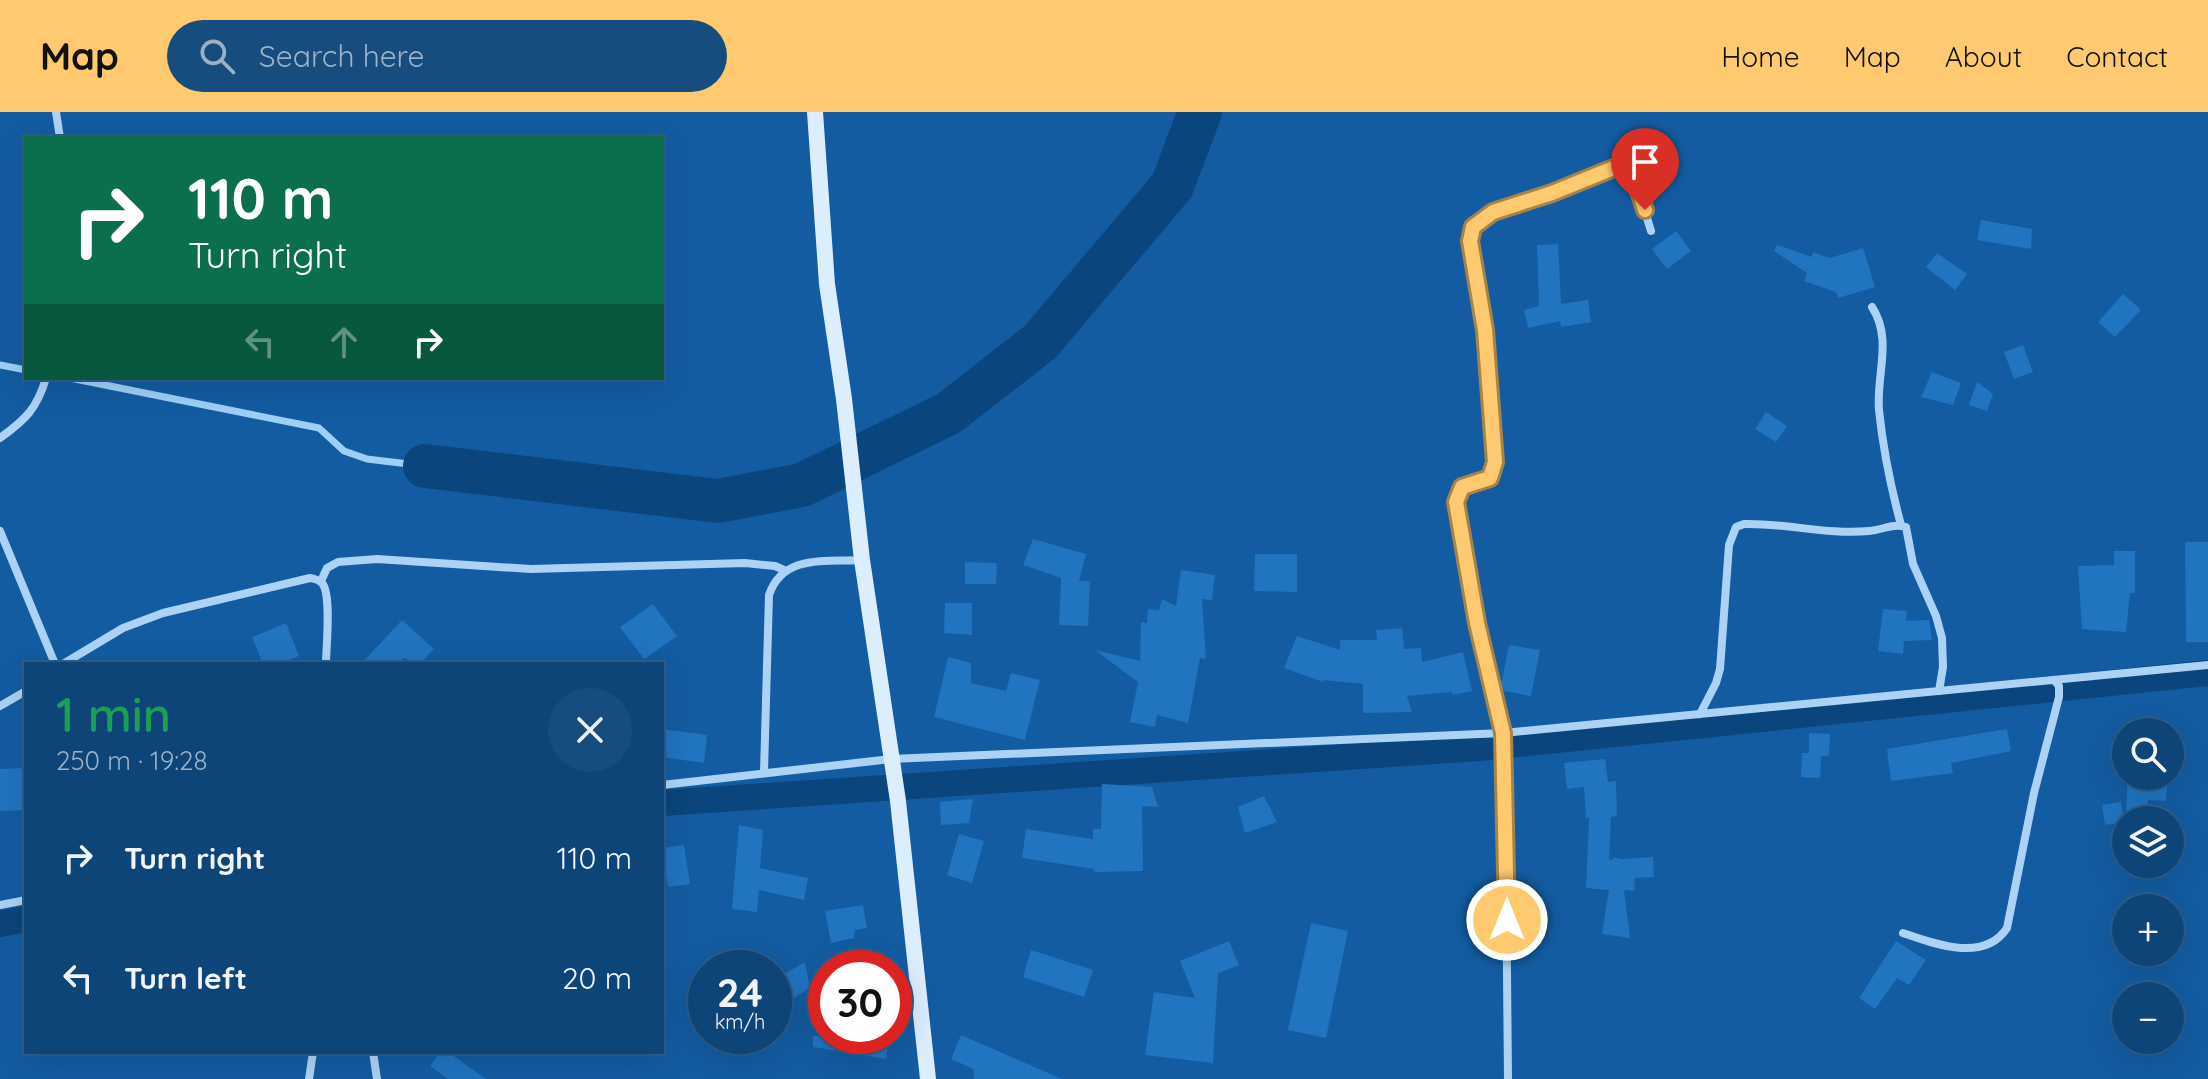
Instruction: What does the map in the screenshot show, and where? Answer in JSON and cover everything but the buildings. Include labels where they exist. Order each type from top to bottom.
[{"type":"street","points":[[56,112],[60,136]]},
{"type":"street","points":[[815,112],[827,284],[844,399],[854,502],[898,801],[928,1079]]},
{"type":"street","points":[[1508,1079],[1503,733],[1477,623],[1456,502],[1462,487],[1490,478],[1495,462],[1485,330],[1470,241],[1473,227],[1493,212],[1552,193],[1621,165],[1632,169],[1651,231]]},
{"type":"street","points":[[1872,307],[1881,321],[1883,343],[1879,405],[1892,491],[1901,525],[1908,530],[1913,564],[1940,627],[1943,667],[1939,691]]},
{"type":"street","points":[[0,438],[23,423],[45,380]]},
{"type":"street","points":[[1700,714],[1720,669],[1729,545],[1736,527],[1764,524],[1851,533],[1901,525]]},
{"type":"street","points":[[0,531],[54,662]]},
{"type":"street","points":[[321,581],[327,568],[338,562],[377,559],[531,569],[761,563],[784,570],[817,562],[862,560]]},
{"type":"street","points":[[764,772],[769,595],[774,580],[784,570]]},
{"type":"street","points":[[66,662],[123,628],[163,613],[310,578],[321,581],[325,586],[326,662]]},
{"type":"street","points":[[664,785],[764,772],[892,763],[1503,733],[1939,691],[2056,683],[2208,665]]},
{"type":"street","points":[[1903,933],[1960,948],[1983,946],[2000,937],[2007,928],[2034,793],[2059,697],[2056,683]]},
{"type":"street","points":[[0,706],[24,692]]},
{"type":"street","points":[[0,905],[24,900]]},
{"type":"street","points":[[309,1079],[313,1054]]},
{"type":"street","points":[[373,1054],[377,1079]]},
{"type":"waterway","points":[[425,466],[718,501],[802,485],[949,413],[1040,342],[1172,186],[1200,112]]},
{"type":"waterway","points":[[0,365],[24,370]]},
{"type":"waterway","points":[[80,380],[319,428],[344,451],[367,459],[425,466]]},
{"type":"waterway","points":[[664,803],[1480,748],[2208,673]]},
{"type":"waterway","points":[[0,924],[24,919]]},
{"type":"route","points":[[1507,920],[1503,733],[1477,623],[1456,502],[1462,487],[1490,478],[1495,462],[1485,330],[1470,241],[1473,227],[1493,212],[1552,193],[1621,165],[1632,169],[1645,210]]}]
